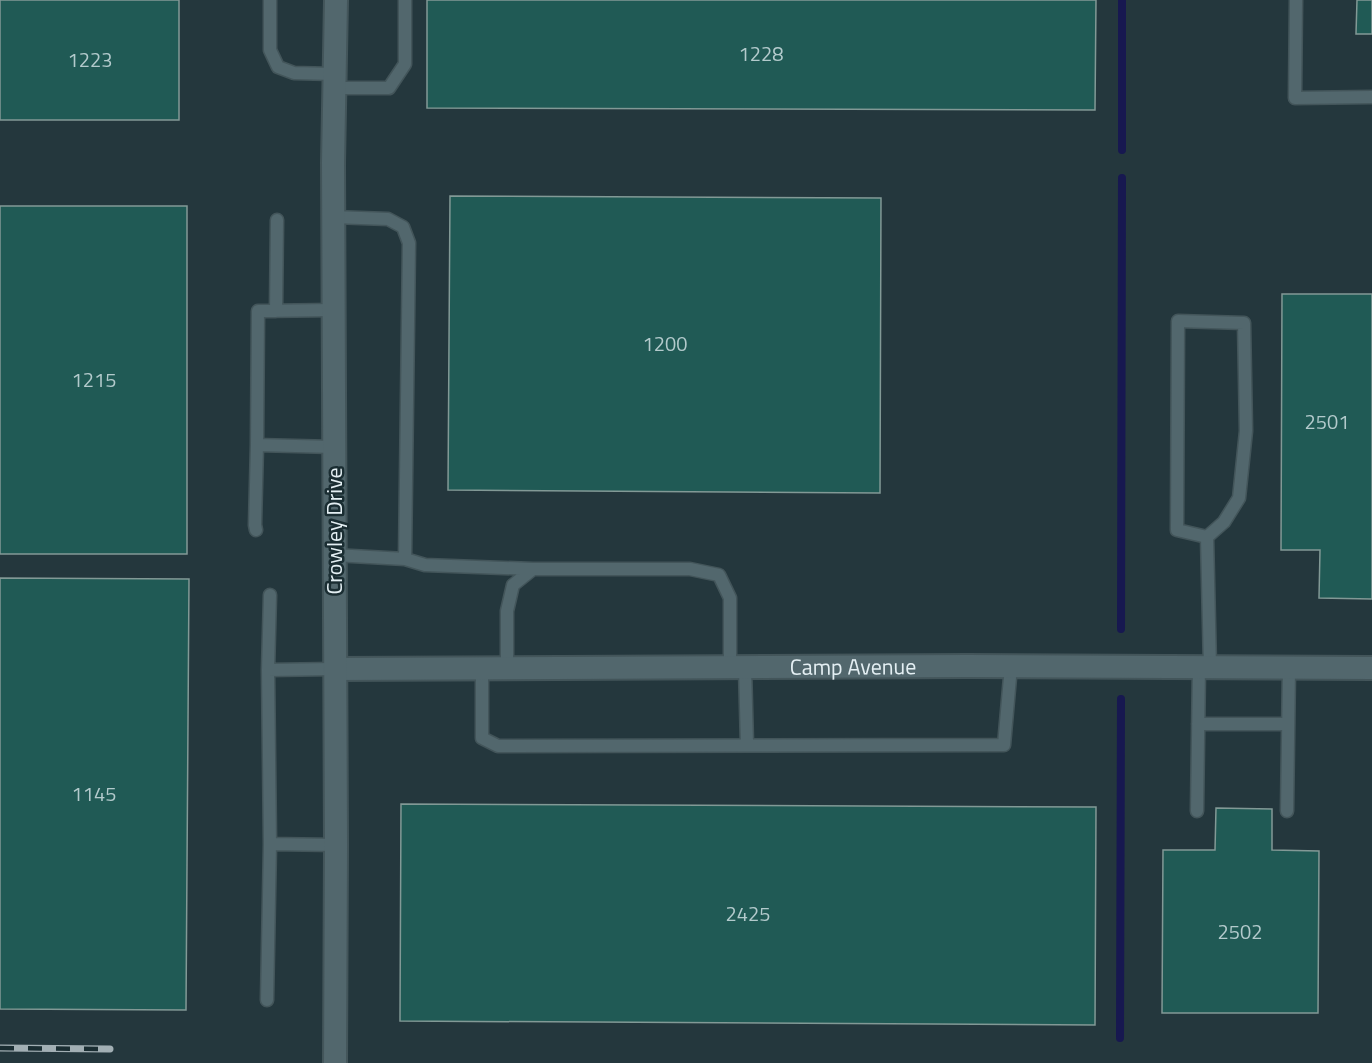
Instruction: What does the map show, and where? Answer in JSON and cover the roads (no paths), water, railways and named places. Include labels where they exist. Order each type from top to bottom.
[{"type":"street","name":"Crowley Drive","points":[[334,1063],[336,845],[333,217],[336,0]]},
{"type":"street","name":"Camp Avenue","points":[[334,669],[1011,666],[1372,668]]},
{"type":"lane","points":[[270,0],[270,50],[278,67],[294,73],[334,81],[389,88],[405,64],[405,0]]},
{"type":"lane","points":[[1296,0],[1295,98],[1372,97]]},
{"type":"lane","points":[[333,217],[388,219],[403,227],[409,243],[405,559]]},
{"type":"lane","points":[[276,310],[277,220]]},
{"type":"lane","points":[[256,530],[258,310],[333,310]]},
{"type":"lane","points":[[1197,811],[1198,724],[1204,667],[1208,537],[1224,522],[1239,498],[1246,431],[1244,323],[1178,321],[1177,530],[1208,537]]},
{"type":"lane","points":[[257,445],[334,447]]},
{"type":"lane","points":[[334,555],[405,559],[425,565],[533,569],[690,568],[718,575],[730,598],[747,745]]},
{"type":"lane","points":[[507,669],[507,611],[513,585],[533,569]]},
{"type":"lane","points":[[267,1000],[270,844],[268,670],[270,595]]},
{"type":"lane","points":[[482,669],[482,738],[498,746],[1004,745],[1011,666]]},
{"type":"lane","points":[[1287,811],[1289,668]]},
{"type":"lane","points":[[268,670],[334,669]]},
{"type":"lane","points":[[1198,724],[1288,724]]},
{"type":"lane","points":[[270,844],[336,845]]},
{"type":"waterway","points":[[1122,0],[1122,150]]},
{"type":"waterway","points":[[1121,629],[1122,178]]},
{"type":"waterway","points":[[1120,1038],[1121,699]]},
{"type":"railway","points":[[0,1048],[110,1049]]}]
